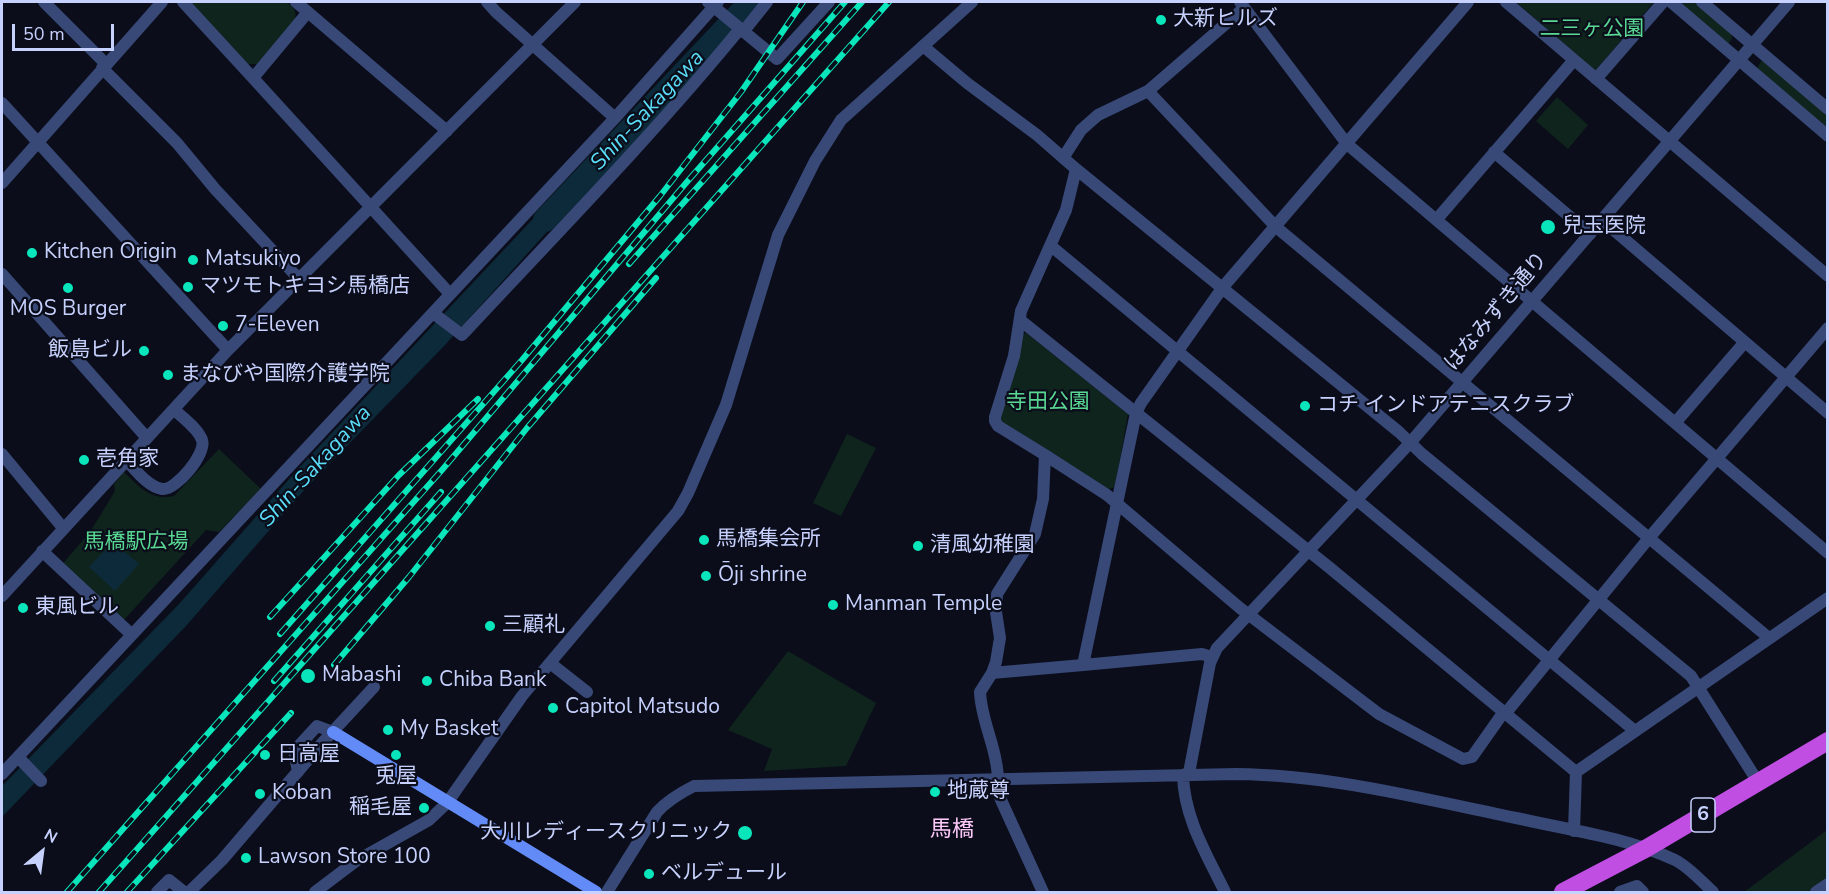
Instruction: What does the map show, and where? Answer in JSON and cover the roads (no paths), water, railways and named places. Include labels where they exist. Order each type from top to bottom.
[{"type":"highway","name":"6","points":[[1563,892],[1647,848],[1827,741]]},
{"type":"main road","points":[[333,732],[596,892]]},
{"type":"street","points":[[44,2],[299,279]]},
{"type":"street","points":[[2,183],[162,2]]},
{"type":"street","points":[[183,2],[450,294]]},
{"type":"street","points":[[296,2],[447,131]]},
{"type":"street","points":[[487,2],[615,118]]},
{"type":"street","points":[[2,596],[228,350],[575,2]]},
{"type":"street","points":[[433,313],[462,335],[612,176],[767,2]]},
{"type":"street","points":[[2,774],[615,118],[714,6],[777,59],[829,2]]},
{"type":"street","points":[[315,892],[356,861],[429,820],[447,803],[522,696],[632,563],[668,525],[688,493],[726,405],[778,235],[826,141],[841,120],[972,2]]},
{"type":"street","points":[[1083,664],[1136,413],[1141,403],[1223,287],[1468,2]]},
{"type":"street","points":[[1506,2],[1827,276]]},
{"type":"street","points":[[1596,79],[1663,2]]},
{"type":"street","points":[[1671,2],[1827,136]]},
{"type":"street","points":[[1702,2],[1827,109]]},
{"type":"street","name":"はなみずき通り","points":[[1225,892],[1191,823],[1183,789],[1183,775],[1190,773],[1212,657],[1217,648],[1410,443],[1789,2]]},
{"type":"street","points":[[1063,158],[1082,130],[1098,115],[1148,91],[1242,5],[1347,144],[1827,553]]},
{"type":"street","points":[[253,78],[308,12]]},
{"type":"street","points":[[923,46],[975,89],[1037,135],[1223,287],[1691,676],[1758,782]]},
{"type":"street","points":[[1437,219],[1574,60]]},
{"type":"street","points":[[1148,91],[1276,227],[1769,638]]},
{"type":"street","points":[[2,103],[228,350]]},
{"type":"street","points":[[1494,152],[1590,234]]},
{"type":"street","points":[[1076,169],[1066,210],[1021,311],[1014,356],[994,421],[998,426],[1107,495],[1249,614],[1379,714],[1464,759],[1472,757],[1548,659],[1827,328]]},
{"type":"street","points":[[1602,220],[1827,413]]},
{"type":"street","points":[[1051,246],[1635,731]]},
{"type":"street","points":[[2,274],[147,438]]},
{"type":"street","points":[[1020,320],[1309,552],[1576,772]]},
{"type":"street","points":[[1675,423],[1744,343]]},
{"type":"street","points":[[126,460],[154,486],[167,489],[174,486],[199,457],[203,442],[200,435],[174,409]]},
{"type":"street","points":[[2,454],[63,528]]},
{"type":"street","points":[[1043,892],[1001,800],[996,763],[984,721],[980,692],[992,672],[1000,638],[996,612],[997,594],[1035,534],[1043,499],[1045,455]]},
{"type":"street","points":[[42,551],[132,635]]},
{"type":"street","points":[[1576,772],[1827,598]]},
{"type":"street","points":[[992,672],[1202,654],[1212,657]]},
{"type":"street","points":[[550,663],[587,692]]},
{"type":"street","points":[[189,892],[222,860],[374,687]]},
{"type":"street","points":[[18,757],[41,781]]},
{"type":"street","points":[[1574,831],[1576,772]]},
{"type":"street","points":[[607,892],[657,812],[673,798],[694,786],[1187,774],[1262,774],[1324,780],[1398,793],[1574,831],[1647,848],[1677,861],[1713,892]]},
{"type":"street","points":[[157,892],[169,880],[184,892]]},
{"type":"street","points":[[1816,892],[1827,884]]},
{"type":"street","points":[[1620,892],[1637,886],[1643,892]]},
{"type":"water","points":[[561,189],[572,204],[445,345],[306,488],[186,626],[2,817],[2,786],[179,604],[298,469]]},
{"type":"water","points":[[113,542],[139,564],[115,591],[89,567]]},
{"type":"waterway","name":"Shin-Sakagawa","points":[[545,220],[751,2]]},
{"type":"railway","points":[[280,634],[522,360],[660,196],[741,92],[803,2]]},
{"type":"railway","points":[[67,892],[442,470],[686,183],[845,2]]},
{"type":"railway","points":[[629,264],[862,2]]},
{"type":"railway","points":[[99,892],[889,2]]},
{"type":"railway","points":[[334,665],[409,577],[527,428],[656,278]]},
{"type":"railway","points":[[270,617],[399,475],[478,399]]},
{"type":"railway","points":[[274,681],[441,492]]},
{"type":"railway","points":[[127,892],[291,713]]},
{"type":"place","name":"大新ヒルズ","points":[[1161,20]]},
{"type":"place","name":"兒玉医院","points":[[1548,227]]},
{"type":"place","name":"Kitchen Origin","points":[[32,253]]},
{"type":"place","name":"Matsukiyo","points":[[193,260]]},
{"type":"place","name":"マツモトキヨシ馬橋店","points":[[188,287]]},
{"type":"place","name":"MOS Burger","points":[[68,288]]},
{"type":"place","name":"7-Eleven","points":[[223,326]]},
{"type":"place","name":"飯島ビル","points":[[144,351]]},
{"type":"place","name":"まなびや国際介護学院","points":[[168,375]]},
{"type":"place","name":"コチ インドアテニスクラブ","points":[[1305,406]]},
{"type":"place","name":"壱角家","points":[[84,460]]},
{"type":"place","name":"馬橋集会所","points":[[704,540]]},
{"type":"place","name":"清風幼稚園","points":[[918,546]]},
{"type":"place","name":"Ōji shrine","points":[[706,576]]},
{"type":"place","name":"Manman Temple","points":[[833,605]]},
{"type":"place","name":"東風ビル","points":[[23,608]]},
{"type":"place","name":"三顧礼","points":[[490,626]]},
{"type":"place","name":"Mabashi","points":[[308,676]]},
{"type":"place","name":"Chiba Bank","points":[[427,681]]},
{"type":"place","name":"Capitol Matsudo","points":[[553,708]]},
{"type":"place","name":"My Basket","points":[[388,730]]},
{"type":"place","name":"日高屋","points":[[265,755]]},
{"type":"place","name":"兎屋","points":[[396,755]]},
{"type":"place","name":"地蔵尊","points":[[935,792]]},
{"type":"place","name":"Koban","points":[[260,794]]},
{"type":"place","name":"稲毛屋","points":[[424,808]]},
{"type":"place","name":"大川レディースクリニック","points":[[745,833]]},
{"type":"place","name":"Lawson Store 100","points":[[246,858]]},
{"type":"place","name":"ベルデュール","points":[[649,874]]},
{"type":"district","name":"馬橋","points":[[952,831]]},
{"type":"park label","name":"二三ヶ公園","points":[[1592,30]]},
{"type":"park label","name":"寺田公園","points":[[1048,403]]},
{"type":"park label","name":"馬橋駅広場","points":[[136,543]]}]
